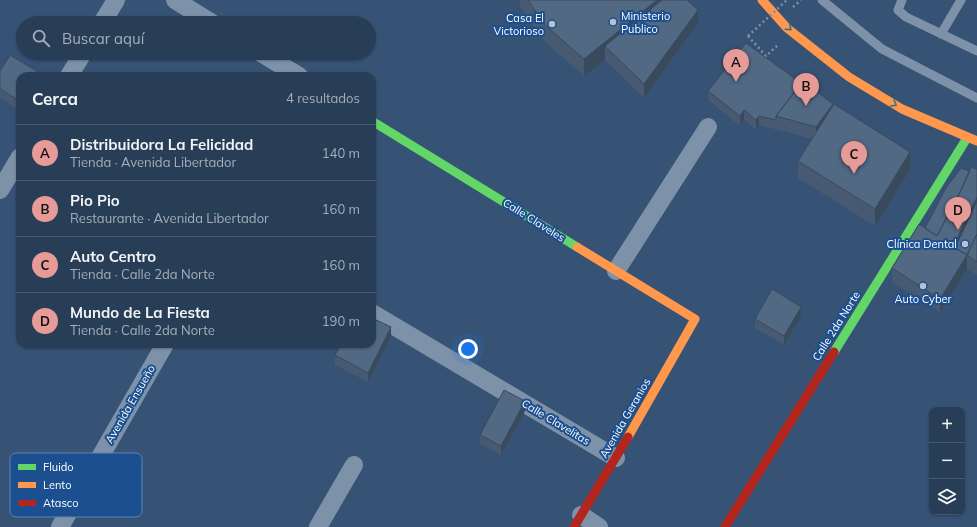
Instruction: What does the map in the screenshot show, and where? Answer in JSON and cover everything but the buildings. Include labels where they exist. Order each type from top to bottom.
[{"type":"main road","points":[[762,0],[787,28],[849,77],[902,109],[977,141]]},
{"type":"main road","name":"Calle Claveles","points":[[376,123],[695,320]]},
{"type":"main road","name":"Calle 2da Norte","points":[[725,527],[967,138]]},
{"type":"main road","name":"Avenida Geranios","points":[[578,521],[695,320]]},
{"type":"street","points":[[106,16],[116,0]]},
{"type":"street","points":[[175,0],[201,16]]},
{"type":"street","points":[[71,72],[79,60]]},
{"type":"street","points":[[273,60],[292,72]]},
{"type":"street","points":[[616,271],[708,127]]},
{"type":"street","points":[[0,190],[16,164]]},
{"type":"street","name":"Calle Clavelitas","points":[[376,315],[616,458]]},
{"type":"street","name":"Avenida Ensueño","points":[[102,453],[163,348]]},
{"type":"street","points":[[318,527],[354,465]]},
{"type":"street","name":"Avenida Ensueño","points":[[60,527],[66,517]]},
{"type":"street","points":[[578,521],[599,527]]},
{"type":"lane","points":[[822,0],[882,49],[977,98]]},
{"type":"lane","points":[[902,0],[898,10],[906,17],[977,51]]},
{"type":"lane","points":[[941,34],[961,0]]},
{"type":"path","points":[[774,39],[779,45],[766,56],[748,36],[787,0]]},
{"type":"path","points":[[758,23],[763,28]]},
{"type":"traffic: fast","points":[[376,123],[577,247]]},
{"type":"traffic: fast","points":[[834,352],[967,138]]},
{"type":"traffic: slow","points":[[762,0],[787,28],[849,77],[902,109],[977,141]]},
{"type":"traffic: slow","points":[[577,247],[695,319],[628,437]]},
{"type":"traffic: jam","points":[[725,527],[834,352]]},
{"type":"traffic: jam","points":[[574,527],[628,437]]},
{"type":"place","name":"Ministerio Publico","points":[[613,22]]},
{"type":"place","name":"Casa El Victorioso","points":[[552,24]]},
{"type":"place","name":"Distribuidora La Felicidad","points":[[736,82]]},
{"type":"place","name":"Pio Pio","points":[[806,106]]},
{"type":"place","name":"Auto Centro","points":[[854,174]]},
{"type":"place","name":"Mundo de La Fiesta","points":[[958,230]]},
{"type":"place","name":"Clínica Dental","points":[[965,244]]},
{"type":"place","name":"Auto Cyber","points":[[923,286]]}]
